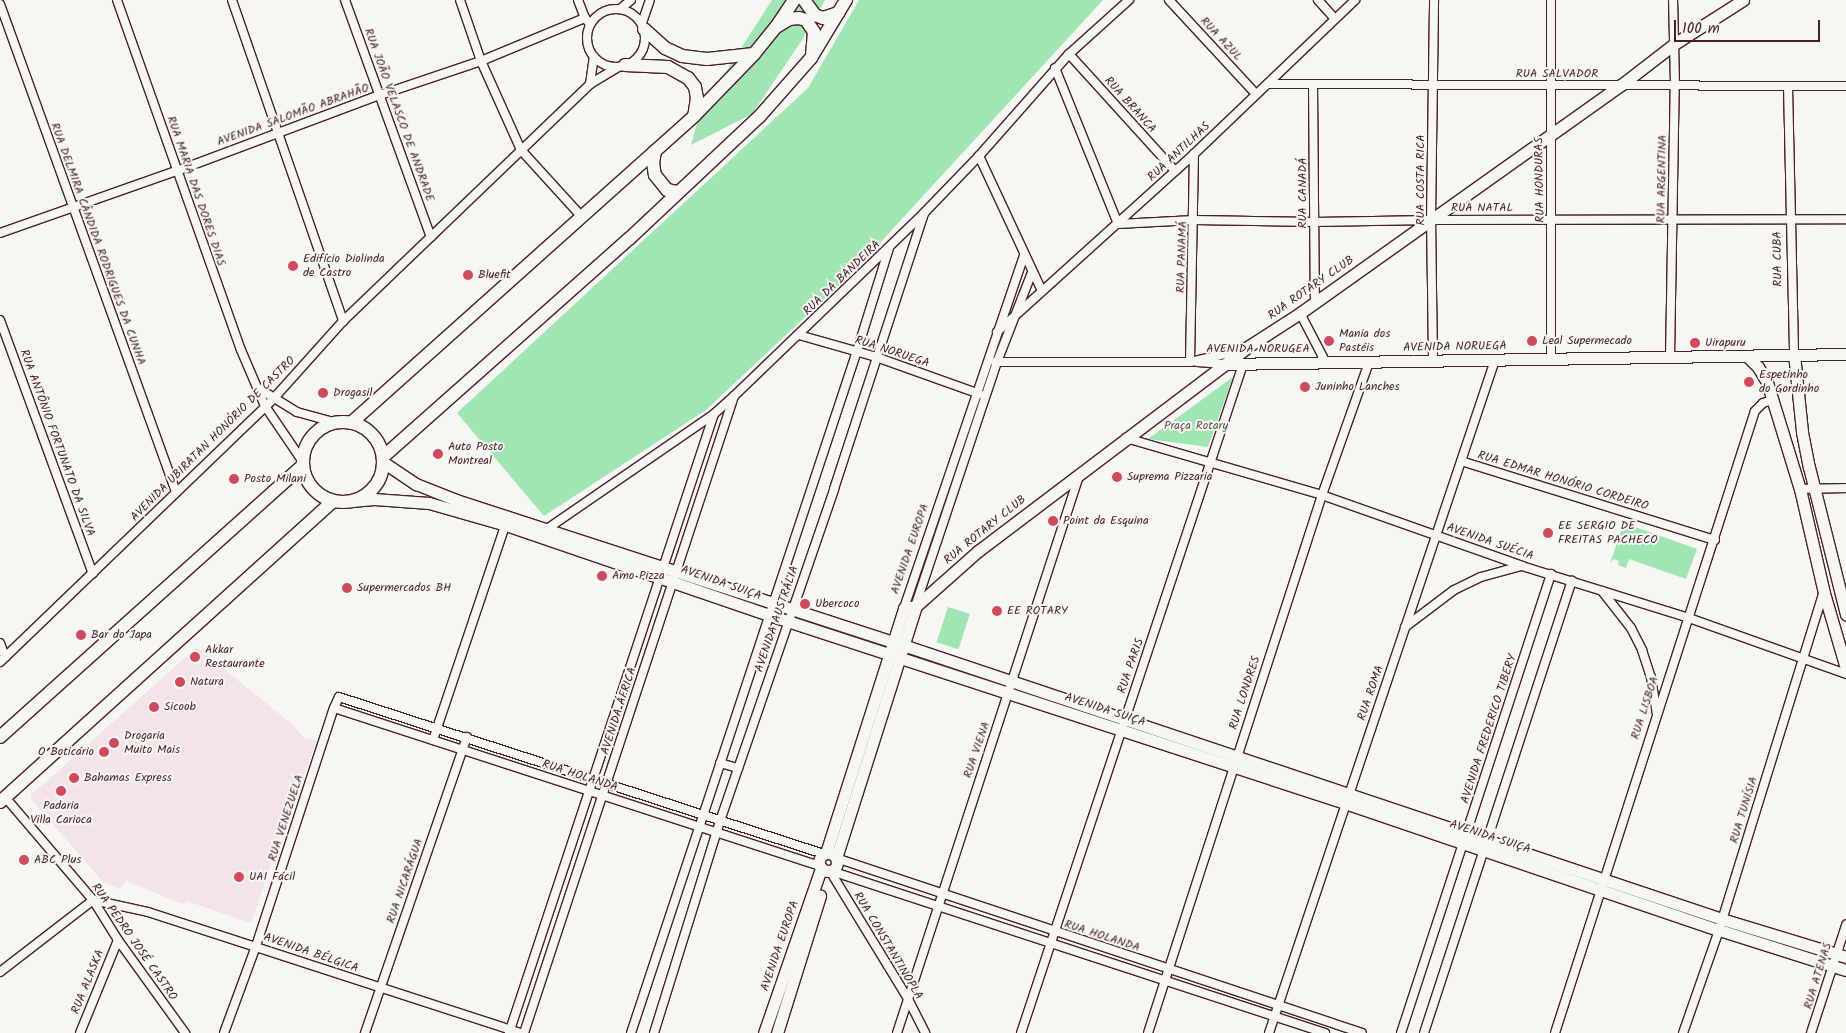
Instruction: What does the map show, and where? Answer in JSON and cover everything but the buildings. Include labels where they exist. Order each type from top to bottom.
[{"type":"main road","points":[[351,423],[694,116],[754,54],[776,27],[794,0]]},
{"type":"main road","points":[[804,0],[814,15],[823,18],[838,13]]},
{"type":"main road","points":[[383,459],[630,238],[759,117],[811,58],[846,0]]},
{"type":"main road","name":"RUA ROTARY CLUB","points":[[916,606],[978,552],[1246,348],[1300,313],[1431,220],[1621,85],[1674,44],[1743,0]]},
{"type":"main road","points":[[776,27],[789,19],[799,18],[806,20],[814,32],[811,58]]},
{"type":"main road","points":[[643,26],[665,48],[682,56],[708,59],[754,54]]},
{"type":"main road","points":[[622,66],[668,67],[688,78],[695,87],[697,98],[694,116]]},
{"type":"main road","points":[[655,152],[653,163],[655,175],[667,190],[677,192]]},
{"type":"main road","name":"RUA CUBA","points":[[1794,354],[1802,432],[1846,614]]},
{"type":"main road","name":"AVENIDA NORUEGA","points":[[1326,363],[1846,354]]},
{"type":"main road","points":[[1767,382],[1768,367],[1774,355]]},
{"type":"main road","points":[[1748,357],[1758,367],[1767,382],[1800,489],[1824,593],[1846,668]]},
{"type":"main road","name":"AVENIDA NORUGEA","points":[[1225,364],[1326,363]]},
{"type":"main road","points":[[336,423],[351,423],[363,428],[372,435],[379,445],[383,459],[382,473],[371,491],[352,501],[333,501],[316,492],[305,475],[303,464],[305,450],[310,439],[318,431],[336,423]]},
{"type":"main road","name":"AVENIDA SUIÇA","points":[[383,459],[416,484],[507,520],[538,535],[675,576],[790,615],[898,644],[1010,688]]},
{"type":"main road","points":[[0,737],[303,464]]},
{"type":"main road","name":"AVENIDA SUIÇA","points":[[352,501],[374,499],[428,503],[548,528],[662,572]]},
{"type":"main road","points":[[3,799],[333,501]]},
{"type":"main road","points":[[904,608],[916,606]]},
{"type":"main road","name":"AVENIDA EUROPA","points":[[831,856],[898,644],[916,606]]},
{"type":"main road","name":"AVENIDA EUROPA","points":[[898,644],[904,608]]},
{"type":"main road","name":"AVENIDA SUIÇA","points":[[790,615],[894,656],[1010,688],[1603,884],[1720,925],[1838,959],[1846,970]]},
{"type":"main road","points":[[831,856],[836,866],[826,869],[819,861],[831,856]]},
{"type":"main road","name":"AVENIDA EUROPA","points":[[764,1033],[826,869]]},
{"type":"main road","name":"AVENIDA EUROPA","points":[[777,1033],[826,869]]},
{"type":"street","name":"RUA MARIA DAS DORES DIAS","points":[[117,0],[179,170],[218,287],[265,406],[303,464]]},
{"type":"street","points":[[232,0],[343,321]]},
{"type":"street","name":"RUA JOÃO VELASCO DE ANDRADE","points":[[345,0],[431,237]]},
{"type":"street","points":[[460,0],[481,61],[521,150],[582,217]]},
{"type":"street","points":[[578,0],[588,21],[587,41],[594,56],[601,62],[622,66],[640,54],[644,46],[643,26],[650,0]]},
{"type":"street","points":[[588,21],[603,12],[620,9],[631,0]]},
{"type":"street","name":"RUA DA BANDEIRA","points":[[538,535],[714,414],[734,396],[924,213],[979,156],[1055,68],[1129,0]]},
{"type":"street","name":"RUA AZUL","points":[[1169,0],[1256,94]]},
{"type":"street","points":[[1318,0],[1335,19]]},
{"type":"street","name":"RUA ANTILHAS","points":[[998,332],[1194,154],[1356,0]]},
{"type":"street","name":"RUA COSTA RICA","points":[[1433,360],[1431,220],[1434,0]]},
{"type":"street","name":"RUA HONDURAS","points":[[1551,0],[1551,360]]},
{"type":"street","name":"RUA ARGENTINA","points":[[1670,358],[1675,85],[1673,0]]},
{"type":"street","name":"RUA DELMIRA CÂNDIDA RODRIGUES DA CUNHA","points":[[0,4],[176,492]]},
{"type":"street","points":[[620,9],[635,15],[643,26]]},
{"type":"street","name":"AVENIDA SALOMÃO ABRAHÃO","points":[[0,233],[588,21]]},
{"type":"street","name":"RUA BRANCA","points":[[1069,54],[1175,171]]},
{"type":"street","points":[[590,84],[594,56]]},
{"type":"street","name":"AVENIDA UBIRATAN HONÓRIO DE CASTRO","points":[[2,660],[274,398],[343,321],[521,150],[590,84],[622,66]]},
{"type":"street","points":[[1055,68],[1118,224]]},
{"type":"street","name":"RUA SALVADOR","points":[[1268,84],[1846,86]]},
{"type":"street","name":"RUA CANADÁ","points":[[1313,84],[1315,302]]},
{"type":"street","name":"RUA CUBA","points":[[1788,86],[1794,354]]},
{"type":"street","name":"RUA PANAMÁ","points":[[1190,362],[1194,154]]},
{"type":"street","points":[[979,156],[1042,291]]},
{"type":"street","name":"AVENIDA AUSTRÁLIA","points":[[654,1033],[720,821],[834,489],[924,213]]},
{"type":"street","name":"RUA NATAL","points":[[1118,224],[1194,220],[1314,222],[1846,218]]},
{"type":"street","name":"AVENIDA AUSTRÁLIA","points":[[631,1033],[857,351],[889,248]]},
{"type":"street","name":"AVENIDA EUROPA","points":[[904,608],[1024,255]]},
{"type":"street","name":"AVENIDA EUROPA","points":[[916,606],[997,362],[1032,272]]},
{"type":"street","points":[[1300,313],[1326,363]]},
{"type":"street","name":"RUA ANTÔNIO FORTUNATO DA SILVA","points":[[0,320],[93,574]]},
{"type":"street","name":"RUA NORUEGA","points":[[799,335],[876,357],[986,395]]},
{"type":"street","points":[[987,360],[997,362],[1190,362],[1246,348]]},
{"type":"street","name":"RUA ROMA","points":[[1269,1033],[1495,360]]},
{"type":"street","name":"AVENIDA NORUGEA","points":[[1190,362],[1225,364]]},
{"type":"street","name":"RUA LONDRES","points":[[1148,1033],[1322,495],[1369,362]]},
{"type":"street","name":"RUA PARIS","points":[[1021,1033],[1244,364]]},
{"type":"street","points":[[258,388],[297,412],[336,423]]},
{"type":"street","name":"AVENIDA ÁFRICA","points":[[522,1033],[604,795],[734,396]]},
{"type":"street","name":"RUA LISBOA","points":[[1555,1033],[1755,411],[1763,403],[1772,400]]},
{"type":"street","name":"AVENIDA ÁFRICA","points":[[509,1031],[594,780],[714,414]]},
{"type":"street","name":"AVENIDA SUÉCIA","points":[[1126,438],[1322,495],[1522,566],[1689,618],[1846,674]]},
{"type":"street","name":"RUA EDMAR HONÓRIO CORDEIRO","points":[[1461,460],[1715,540]]},
{"type":"street","name":"RUA VIENA","points":[[897,1033],[937,904],[1080,474]]},
{"type":"street","points":[[1800,489],[1846,488]]},
{"type":"street","points":[[433,740],[507,520]]},
{"type":"street","points":[[1405,627],[1454,590],[1481,577],[1522,566]]},
{"type":"street","name":"AVENIDA FREDERICO TIBERY","points":[[1401,1033],[1551,574]]},
{"type":"street","points":[[1424,1033],[1572,581]]},
{"type":"street","points":[[1602,592],[1631,628],[1642,650],[1651,678],[1657,715]]},
{"type":"street","name":"RUA TUNÍSIA","points":[[1683,1033],[1720,925],[1824,593]]},
{"type":"street","points":[[639,642],[652,646]]},
{"type":"street","points":[[0,643],[2,660]]},
{"type":"street","name":"RUA HOLANDA","points":[[341,697],[831,856],[1054,932],[1362,1033]]},
{"type":"street","name":"RUA VENEZUELA","points":[[224,1033],[256,946],[337,698],[341,697]]},
{"type":"street","name":"RUA HOLANDA","points":[[334,708],[700,826],[937,904],[1051,944],[1325,1033]]},
{"type":"street","name":"RUA NICARÁGUA","points":[[365,1033],[467,737]]},
{"type":"street","points":[[720,763],[738,768]]},
{"type":"street","name":"RUA PEDRO JOSÉ CASTRO","points":[[3,799],[92,900],[118,940],[185,1033]]},
{"type":"street","name":"RUA CONSTANTINOPLA","points":[[826,869],[908,999],[924,1033]]},
{"type":"street","points":[[0,972],[92,900]]},
{"type":"street","name":"AVENIDA BÉLGICA","points":[[92,900],[148,912],[256,946],[509,1031],[522,1033]]},
{"type":"street","name":"RUA ATENAS","points":[[1811,1033],[1838,959],[1846,925]]},
{"type":"street","name":"RUA ALASKA","points":[[80,1033],[118,940]]},
{"type":"shaded area","points":[[197,647],[293,725],[304,738],[317,740],[289,817],[273,832],[281,835],[251,923],[187,901],[183,904],[126,881],[120,889],[103,882],[31,799],[31,795]]},
{"type":"green space","points":[[772,0],[825,0],[802,40],[752,114],[691,145],[700,112]]},
{"type":"green space","points":[[859,0],[1103,0],[855,270],[706,410],[544,516],[457,413],[808,88]]},
{"type":"green space","name":"Praça Rotary","points":[[1233,377],[1208,447],[1148,439]]},
{"type":"green space","name":"EE SERGIO DE FREITAS PACHECO","points":[[1624,523],[1697,549],[1686,579],[1629,559],[1626,568],[1618,565],[1619,561],[1614,559],[1610,563]]},
{"type":"green space","name":"EE ROTARY","points":[[948,607],[970,614],[958,649],[937,642]]},
{"type":"place","name":"Edifício Diolinda de Castro","points":[[293,266]]},
{"type":"place","name":"Bluefit","points":[[468,275]]},
{"type":"place","name":"Mania dos Pastéis","points":[[1329,341]]},
{"type":"place","name":"Leal Supermecado","points":[[1532,341]]},
{"type":"place","name":"Uirapuru","points":[[1695,343]]},
{"type":"place","name":"Espetinho do Gordinho","points":[[1749,382]]},
{"type":"place","name":"Juninho Lanches","points":[[1305,387]]},
{"type":"place","name":"Drogasil","points":[[323,393]]},
{"type":"place","name":"Auto Posto Montreal","points":[[438,454]]},
{"type":"place","name":"Suprema Pizzaria","points":[[1117,477]]},
{"type":"place","name":"Posto Milani","points":[[234,479]]},
{"type":"place","name":"Point da Esquina","points":[[1053,521]]},
{"type":"place","name":"EE SERGIO DE FREITAS PACHECO","points":[[1548,533]]},
{"type":"place","name":"Amo Pizza","points":[[602,576]]},
{"type":"place","name":"Supermercados BH","points":[[347,588]]},
{"type":"place","name":"Ubercoco","points":[[805,604]]},
{"type":"place","name":"EE ROTARY","points":[[997,611]]},
{"type":"place","name":"Bar do Japa","points":[[81,635]]},
{"type":"place","name":"Akkar Restaurante","points":[[195,657]]},
{"type":"place","name":"Natura","points":[[180,682]]},
{"type":"place","name":"Sicoob","points":[[154,707]]},
{"type":"place","name":"Drogaria Muito Mais","points":[[114,743]]},
{"type":"place","name":"O Boticário","points":[[104,752]]},
{"type":"place","name":"Bahamas Express","points":[[74,778]]},
{"type":"place","name":"Padaria Villa Carioca","points":[[61,791]]},
{"type":"place","name":"ABC Plus","points":[[24,860]]},
{"type":"place","name":"UAI Fácil","points":[[239,877]]}]
